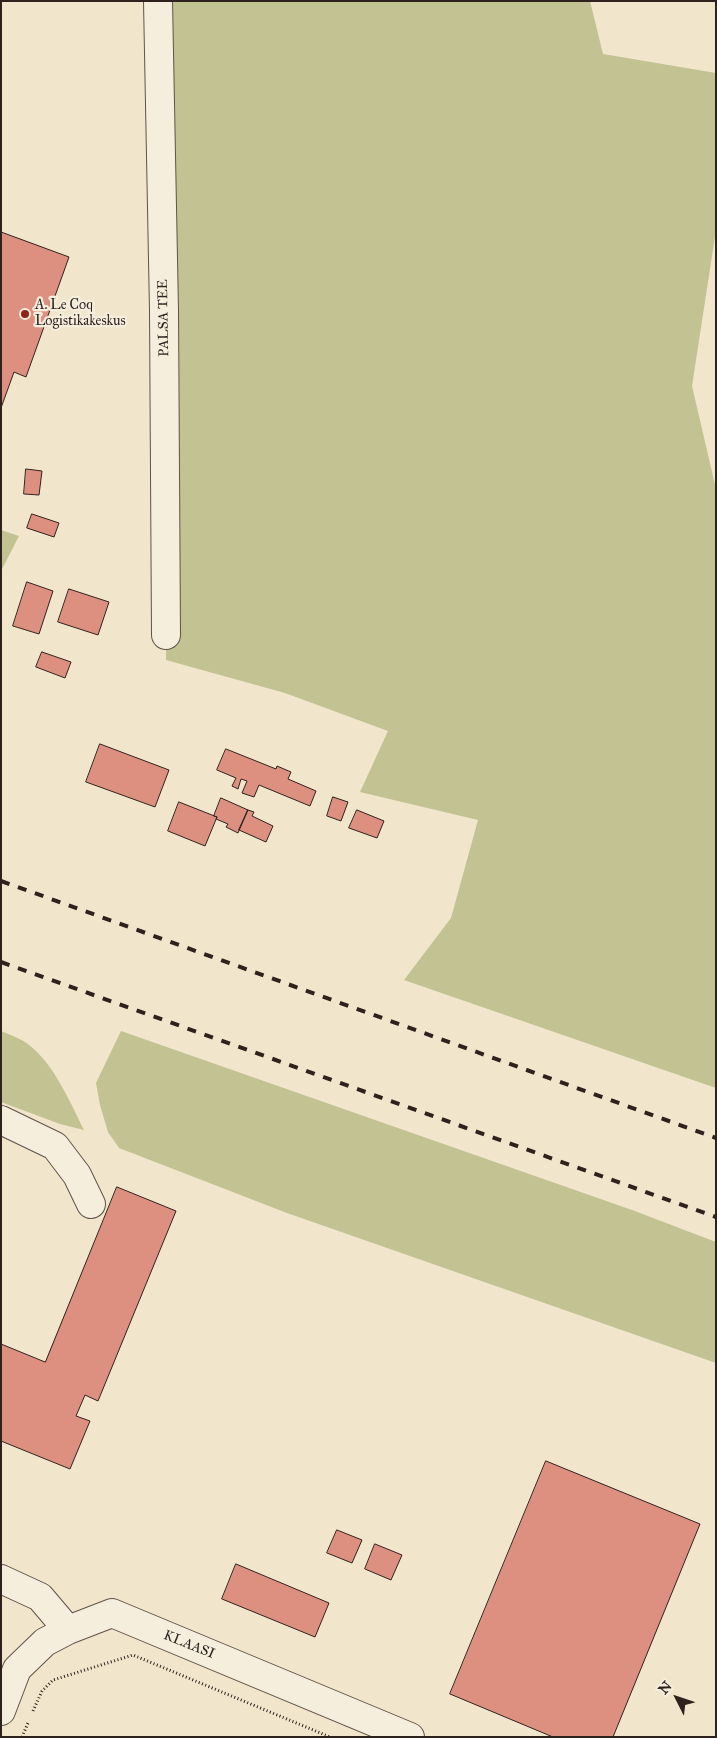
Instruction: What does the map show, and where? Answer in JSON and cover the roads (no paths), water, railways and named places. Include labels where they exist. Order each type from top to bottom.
[{"type":"street","name":"PALSA TEE","points":[[158,1],[164,311],[166,635]]},
{"type":"street","points":[[1,1120],[55,1146],[77,1176],[91,1204]]},
{"type":"street","points":[[1,1579],[40,1597],[68,1630]]},
{"type":"street","name":"KLAASI","points":[[1,1711],[17,1669],[45,1642],[68,1630],[112,1613],[410,1737]]},
{"type":"railway","points":[[1,881],[716,1138]]},
{"type":"railway","points":[[1,962],[716,1217]]},
{"type":"place","name":"A. Le Coq Logistikakeskus","points":[[25,314]]}]
